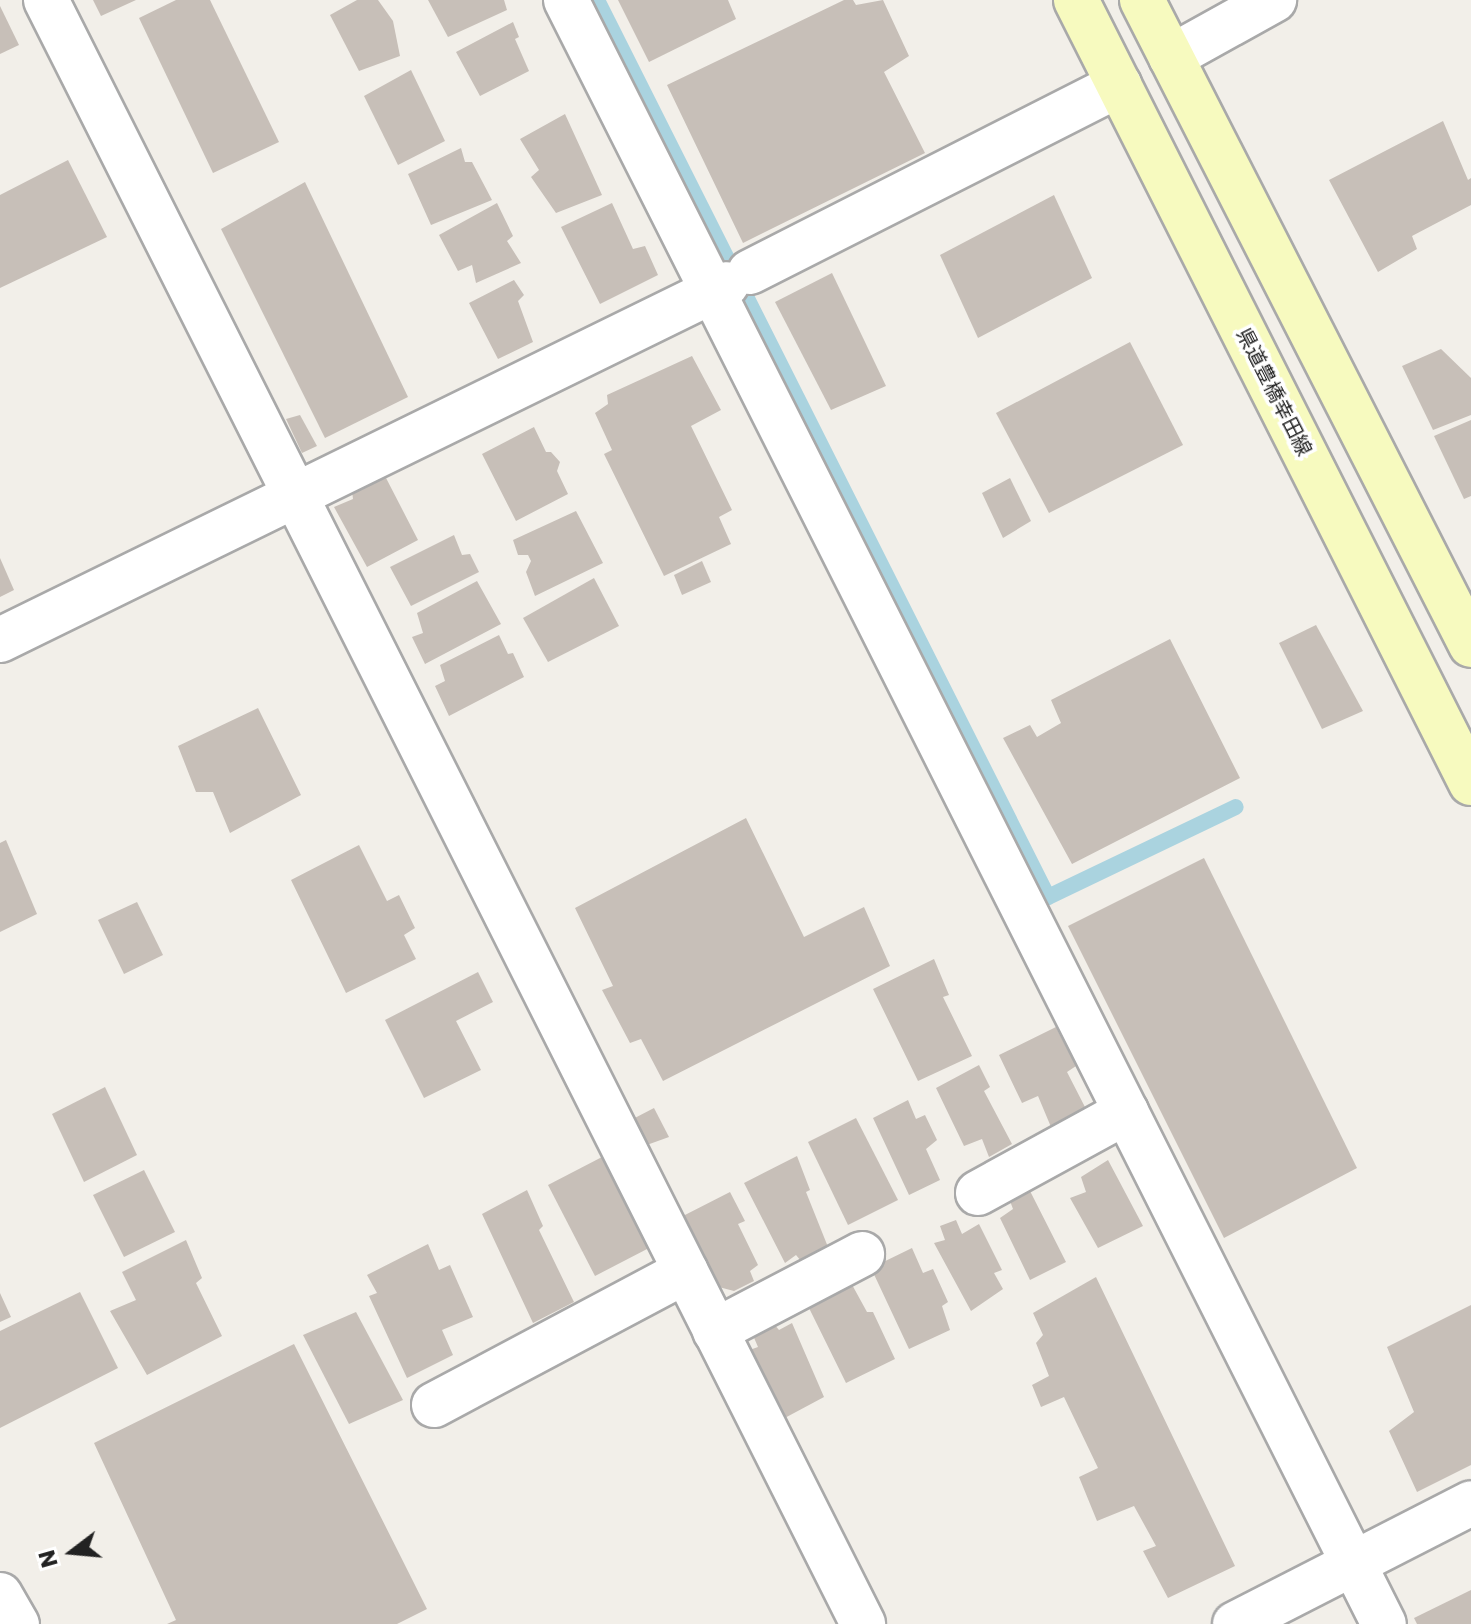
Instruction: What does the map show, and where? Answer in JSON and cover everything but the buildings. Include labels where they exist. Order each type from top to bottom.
[{"type":"main road","name":"県道豊橋幸田線","points":[[1076,0],[1471,783]]},
{"type":"main road","points":[[1142,0],[1471,645]]},
{"type":"street","points":[[46,0],[863,1624]]},
{"type":"street","points":[[566,0],[730,282],[1126,1112],[1384,1624]]},
{"type":"street","points":[[1171,57],[1274,0]]},
{"type":"street","points":[[0,640],[295,492],[730,282],[1119,85]]},
{"type":"street","points":[[978,1193],[1126,1112]]},
{"type":"street","points":[[715,1331],[862,1254]]},
{"type":"street","points":[[434,1405],[686,1271]]},
{"type":"street","points":[[1235,1624],[1471,1503]]},
{"type":"street","points":[[0,1595],[17,1624]]},
{"type":"waterway","points":[[597,0],[1048,897],[1236,807]]}]
